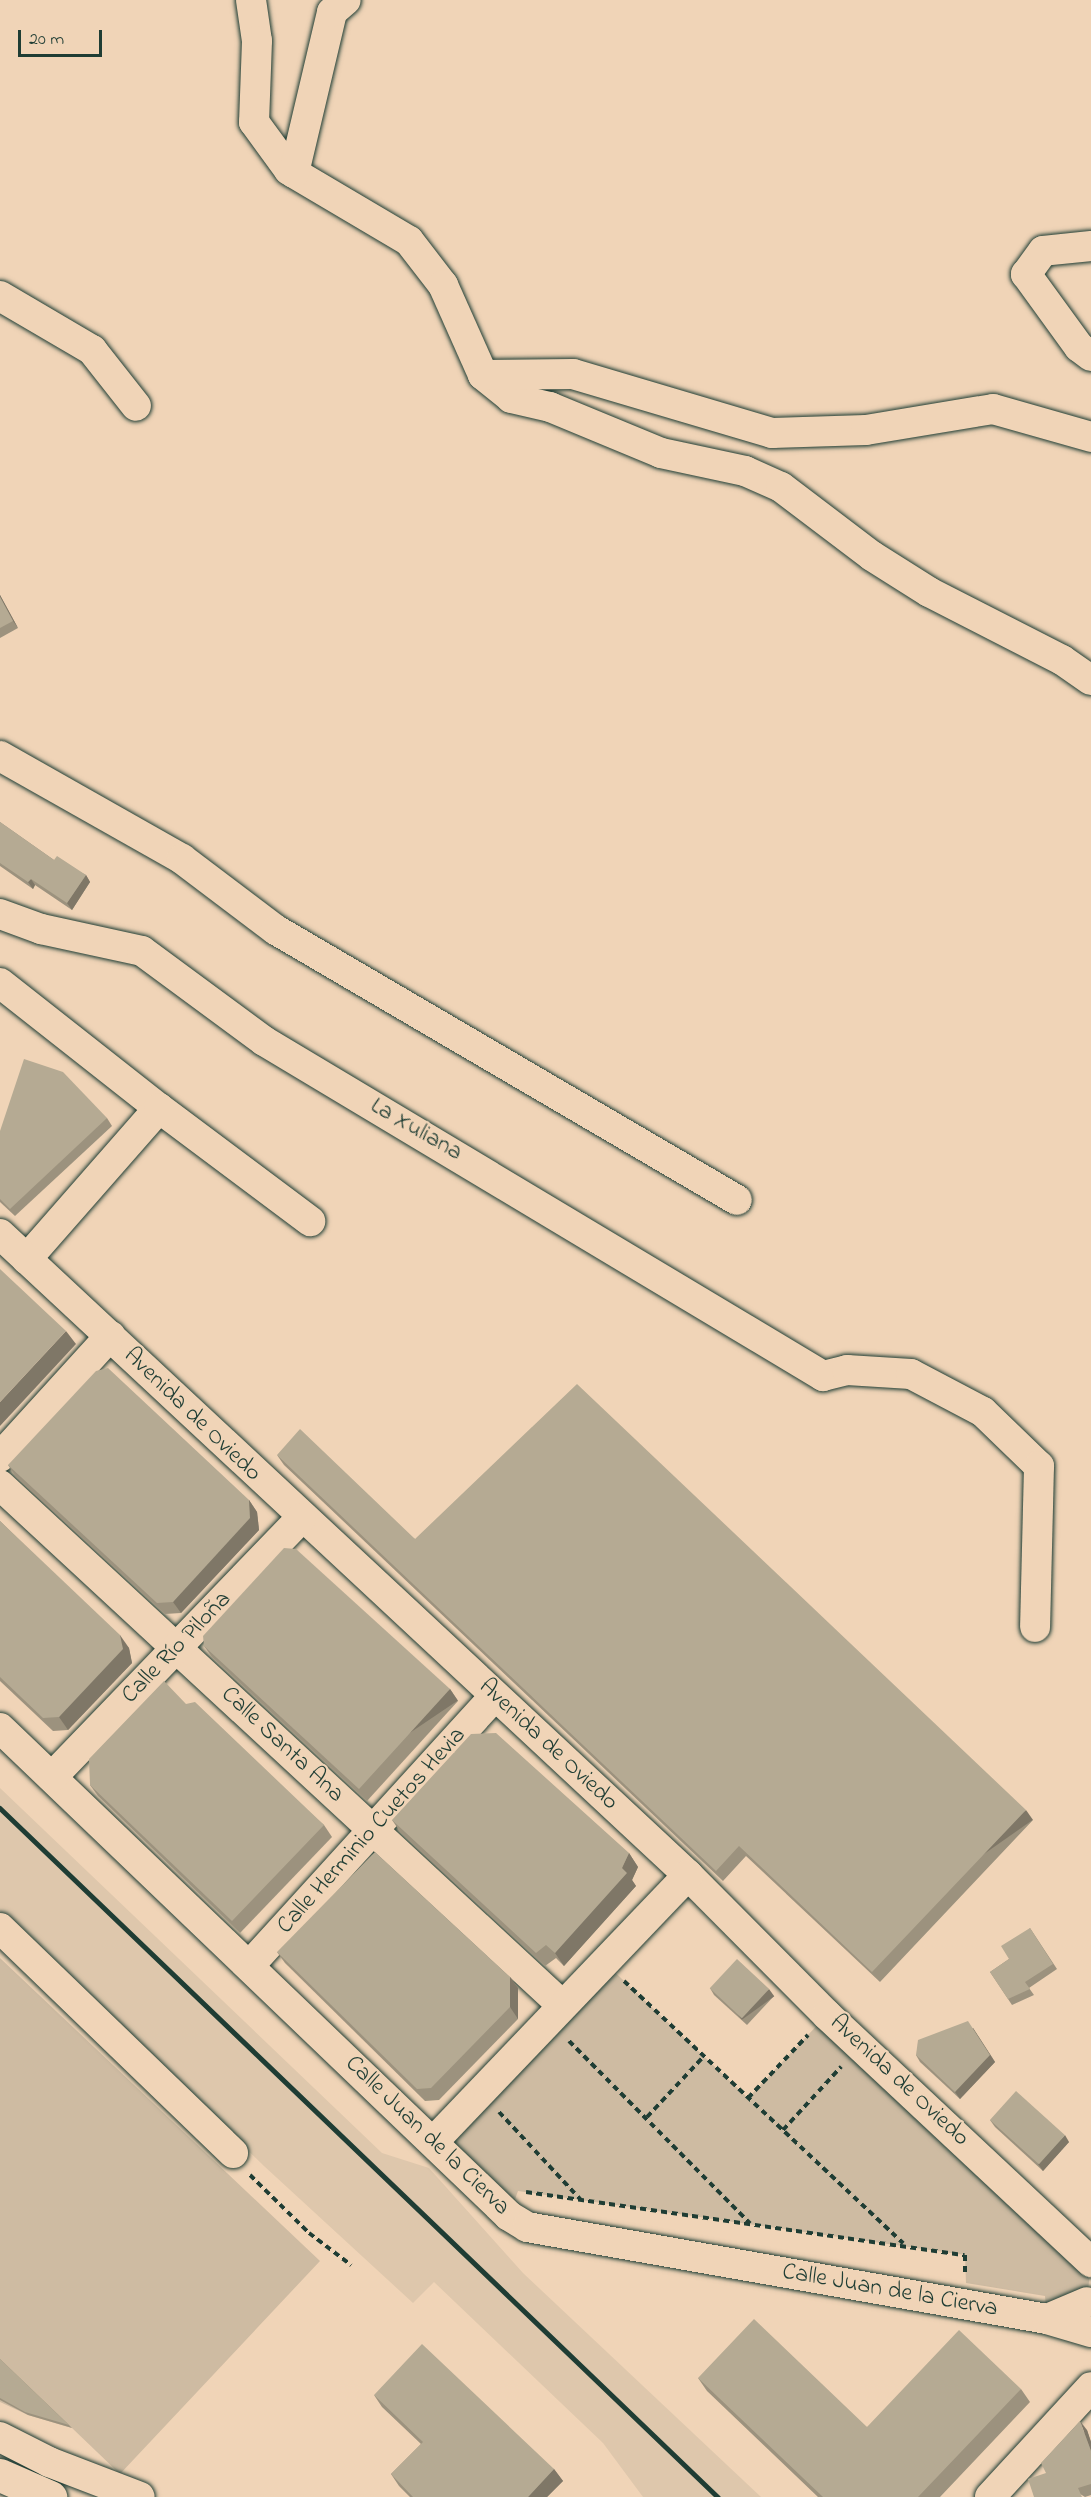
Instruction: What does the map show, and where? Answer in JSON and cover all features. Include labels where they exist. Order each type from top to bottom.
[{"type":"main road","points":[[0,2475],[50,2497]]},
{"type":"street","points":[[251,0],[256,41],[254,122],[294,173],[409,241],[443,285],[483,375],[511,398],[550,407],[661,453],[745,471],[781,487],[872,556],[929,592],[1062,660],[1091,680]]},
{"type":"street","points":[[294,173],[332,12],[346,0]]},
{"type":"street","points":[[1091,246],[1043,251],[1026,274],[1079,347],[1091,356]]},
{"type":"street","points":[[0,296],[92,350],[136,406]]},
{"type":"street","points":[[483,375],[573,374],[772,433],[866,429],[993,409],[1091,437]]},
{"type":"street","points":[[0,756],[182,859],[276,930],[737,1200]]},
{"type":"street","points":[[0,889],[5,916]]},
{"type":"street","name":"La Xuliana","points":[[5,916],[41,929],[142,951],[264,1041],[823,1376],[847,1370],[911,1374],[983,1412],[1039,1466],[1035,1627]]},
{"type":"street","points":[[0,983],[159,1108],[310,1221]]},
{"type":"street","points":[[27,1259],[159,1108]]},
{"type":"street","name":"Avenida de Oviedo","points":[[0,1234],[301,1518],[687,1875],[827,2015],[861,2044],[1091,2262]]},
{"type":"street","points":[[0,1457],[110,1336]]},
{"type":"street","name":"Calle Santa Ana","points":[[0,1485],[374,1830],[555,2013]]},
{"type":"street","name":"Calle Río Piloña","points":[[52,1777],[301,1518]]},
{"type":"street","name":"Calle Herminio Cuetos Hevia","points":[[249,1966],[495,1696]]},
{"type":"street","name":"Calle Juan de la Cierva","points":[[0,1728],[509,2216],[527,2227],[1047,2319],[1091,2332]]},
{"type":"street","points":[[433,2142],[687,1875]]},
{"type":"street","points":[[0,1928],[233,2153]]},
{"type":"street","points":[[1047,2319],[1090,2302]]},
{"type":"street","points":[[990,2497],[1091,2387]]},
{"type":"street","points":[[0,2437],[50,2462],[140,2497]]},
{"type":"path","points":[[509,2216],[518,2190],[904,2244],[604,1962]]},
{"type":"path","points":[[555,2013],[647,2117],[751,2223]]},
{"type":"path","points":[[748,2098],[827,2015]]},
{"type":"path","points":[[783,2130],[861,2044]]},
{"type":"path","points":[[647,2117],[704,2056]]},
{"type":"path","points":[[480,2092],[581,2199]]},
{"type":"path","points":[[233,2153],[261,2189],[351,2265]]},
{"type":"shaded area","points":[[0,1788],[382,2153],[429,2168],[523,2273],[761,2497],[643,2497],[603,2443],[434,2282],[413,2303],[264,2166],[0,1911]]},
{"type":"shaded area","points":[[0,1958],[320,2261],[120,2474],[72,2428],[28,2415],[0,2402]]},
{"type":"shaded area","points":[[604,1962],[748,2098],[827,2015],[1091,2262],[1088,2291],[1047,2319],[1045,2296],[966,2283],[965,2255],[518,2191],[509,2216],[433,2142]]},
{"type":"building","points":[[0,597],[13,621],[0,628]]},
{"type":"building","points":[[0,822],[54,860],[57,856],[86,875],[67,903],[31,879],[28,882],[0,863]]},
{"type":"building","points":[[24,1059],[63,1072],[107,1118],[10,1209],[0,1199],[0,1131]]},
{"type":"building","points":[[0,1269],[66,1331],[0,1402]]},
{"type":"building","points":[[108,1368],[249,1500],[250,1518],[173,1602],[157,1603],[8,1465],[96,1371]]},
{"type":"building","points":[[577,1384],[1026,1810],[872,1972],[739,1846],[716,1871],[277,1455],[300,1429],[415,1539]]},
{"type":"building","points":[[0,1521],[120,1635],[123,1649],[59,1717],[43,1718],[0,1677]]},
{"type":"building","points":[[284,1548],[296,1549],[450,1689],[359,1789],[204,1646],[203,1636]]},
{"type":"building","points":[[164,1681],[186,1704],[195,1702],[324,1825],[232,1921],[90,1785],[89,1759]]},
{"type":"building","points":[[496,1733],[629,1853],[622,1868],[627,1873],[555,1953],[546,1945],[536,1953],[392,1820],[471,1734]]},
{"type":"building","points":[[375,1852],[510,1977],[510,2007],[431,2088],[417,2089],[277,1952]]},
{"type":"building","points":[[1030,1928],[1053,1964],[1025,1982],[1030,1989],[1008,1999],[990,1972],[1009,1959],[1001,1946]]},
{"type":"building","points":[[737,1959],[769,1989],[742,2018],[710,1988]]},
{"type":"building","points":[[968,2021],[990,2055],[955,2092],[916,2055],[918,2040]]},
{"type":"building","points":[[1016,2091],[1065,2135],[1039,2164],[990,2120]]},
{"type":"building","points":[[754,2319],[867,2427],[959,2330],[1021,2389],[918,2497],[823,2497],[698,2378]]},
{"type":"building","points":[[422,2344],[554,2469],[528,2497],[413,2497],[391,2474],[423,2442],[374,2395]]},
{"type":"building","points":[[0,2359],[69,2425],[25,2412],[0,2398]]},
{"type":"building","points":[[1080,2421],[1091,2451],[1091,2484],[1078,2488],[1082,2497],[1034,2497],[1028,2479],[1046,2473],[1041,2463]]},
{"type":"railway","points":[[0,1808],[718,2497]]}]
